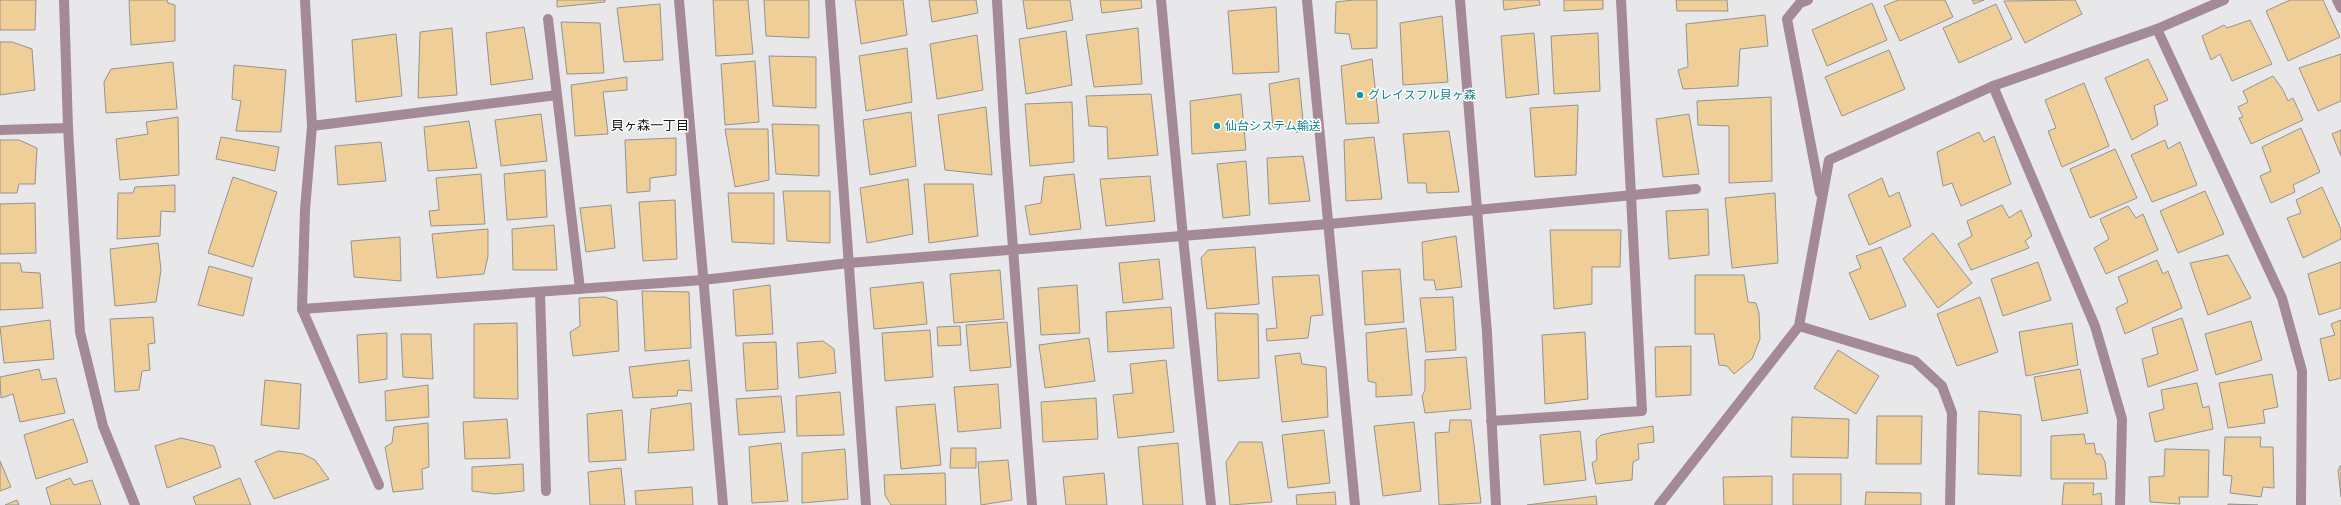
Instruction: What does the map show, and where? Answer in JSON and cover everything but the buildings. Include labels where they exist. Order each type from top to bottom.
[{"type":"street","points":[[64,0],[68,128],[80,332],[103,426],[135,505]]},
{"type":"street","points":[[305,0],[312,126],[305,210],[302,309],[379,485]]},
{"type":"street","points":[[679,0],[723,505]]},
{"type":"street","points":[[830,0],[866,505]]},
{"type":"street","points":[[997,0],[1005,140],[1032,505]]},
{"type":"street","points":[[1161,0],[1183,237],[1211,505]]},
{"type":"street","points":[[1307,0],[1355,505]]},
{"type":"street","points":[[1460,0],[1477,211],[1496,505]]},
{"type":"street","points":[[1491,422],[1642,411],[1621,0]]},
{"type":"street","points":[[1808,0],[1800,3],[1787,19],[1822,201]]},
{"type":"street","points":[[1659,505],[1800,326],[1829,160],[1993,86],[2157,29],[2224,0]]},
{"type":"street","points":[[2337,0],[2341,8]]},
{"type":"street","points":[[548,19],[580,289]]},
{"type":"street","points":[[2157,29],[2282,298],[2302,371],[2301,505]]},
{"type":"street","points":[[1993,86],[2095,326],[2122,419],[2120,505]]},
{"type":"street","points":[[312,126],[557,95]]},
{"type":"street","points":[[0,130],[68,128]]},
{"type":"street","points":[[302,309],[703,280],[849,263],[1014,248],[1183,237],[1477,211],[1696,189]]},
{"type":"street","points":[[540,292],[546,491]]},
{"type":"street","points":[[1800,326],[1915,361],[1942,386],[1952,413],[1950,505]]},
{"type":"place","name":"グレイスフル貝ヶ森","points":[[1360,95]]},
{"type":"place","name":"仙台システム輸送","points":[[1217,126]]},
{"type":"district","name":"貝ヶ森一丁目","points":[[650,125]]}]
